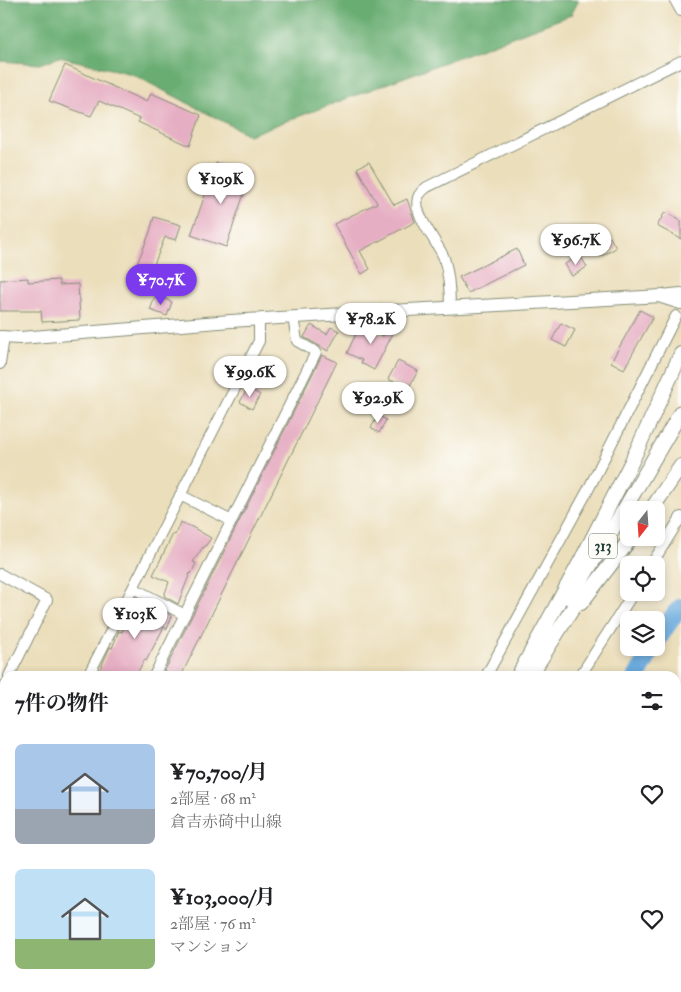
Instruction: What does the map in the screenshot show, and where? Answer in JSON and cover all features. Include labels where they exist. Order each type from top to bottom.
[{"type":"highway","points":[[662,296],[681,302]]},
{"type":"highway","points":[[521,671],[618,488],[681,354]]},
{"type":"highway","name":"313","points":[[521,671],[585,574],[681,412]]},
{"type":"highway","points":[[638,501],[681,430]]},
{"type":"highway","points":[[657,501],[681,466]]},
{"type":"highway","name":"313","points":[[533,671],[620,532]]},
{"type":"highway","points":[[552,641],[625,546]]},
{"type":"main road","points":[[2,337],[20,338],[293,317],[681,294]]},
{"type":"street","points":[[675,0],[681,11]]},
{"type":"street","points":[[450,308],[449,286],[444,258],[419,214],[418,196],[426,186],[681,61]]},
{"type":"street","points":[[489,671],[588,490],[676,316]]},
{"type":"street","points":[[157,671],[316,352],[296,341],[293,317]]},
{"type":"street","points":[[91,671],[259,341],[259,320]]},
{"type":"street","points":[[0,364],[2,337]]},
{"type":"street","points":[[180,494],[232,521]]},
{"type":"street","points":[[657,556],[681,517]]},
{"type":"street","points":[[0,574],[47,600],[12,671]]},
{"type":"street","points":[[133,588],[185,615]]},
{"type":"street","points":[[583,671],[628,601]]},
{"type":"green space","points":[[0,0],[579,0],[571,15],[249,135],[132,74],[59,57],[40,64],[0,61]]},
{"type":"building","points":[[65,65],[147,102],[151,93],[201,115],[190,146],[138,122],[140,119],[99,101],[91,116],[49,101]]},
{"type":"building","points":[[369,162],[394,205],[407,199],[415,222],[360,251],[370,269],[362,274],[334,224],[377,203],[357,168]]},
{"type":"building","points":[[216,163],[251,173],[226,247],[191,235]]},
{"type":"building","points":[[665,212],[681,221],[681,239],[657,226]]},
{"type":"building","points":[[154,217],[181,225],[176,240],[165,237],[143,292],[128,286],[150,232]]},
{"type":"building","points":[[610,237],[616,248],[600,257],[593,246]]},
{"type":"building","points":[[517,249],[524,265],[468,293],[459,277]]},
{"type":"building","points":[[580,255],[587,267],[572,276],[565,264]]},
{"type":"building","points":[[28,278],[28,282],[59,280],[59,285],[78,284],[80,320],[42,322],[41,311],[0,311],[0,280]]},
{"type":"building","points":[[156,295],[172,302],[167,316],[150,310]]},
{"type":"building","points":[[640,310],[653,317],[624,369],[611,362]]},
{"type":"building","points":[[392,319],[399,322],[374,370],[361,363],[362,360],[347,353],[360,325],[383,336]]},
{"type":"building","points":[[561,323],[575,330],[566,347],[552,340]]},
{"type":"building","points":[[311,325],[327,334],[331,327],[339,331],[328,351],[304,337]]},
{"type":"building","points":[[322,355],[337,362],[183,671],[164,671]]},
{"type":"building","points":[[398,361],[418,371],[408,389],[388,379]]},
{"type":"building","points":[[248,388],[260,395],[252,409],[240,402]]},
{"type":"building","points":[[378,415],[386,420],[379,433],[371,428]]},
{"type":"building","points":[[180,522],[211,538],[193,562],[196,563],[178,604],[164,596],[169,582],[153,575]]},
{"type":"building","points":[[136,597],[172,616],[167,629],[164,627],[138,671],[99,671],[119,631],[122,632],[132,611],[130,609]]},
{"type":"waterway","points":[[665,628],[681,607]]},
{"type":"waterway","points":[[640,671],[648,656]]}]
